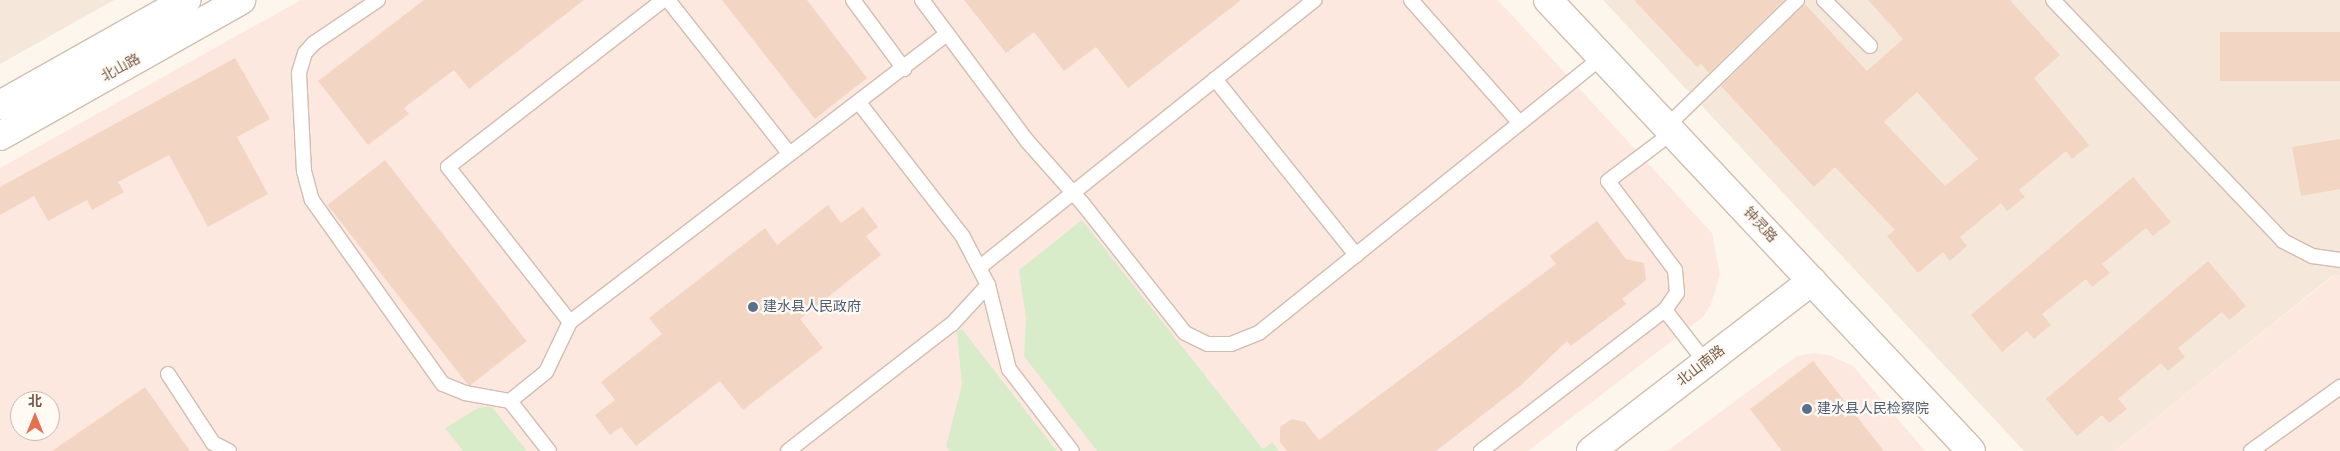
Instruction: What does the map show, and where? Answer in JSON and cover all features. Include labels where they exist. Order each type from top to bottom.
[{"type":"street","name":"北山路","points":[[0,105],[186,0]]},
{"type":"street","name":"北山路","points":[[0,136],[241,0]]},
{"type":"street","name":"钟灵路","points":[[1548,0],[1972,451]]},
{"type":"street","name":"北山南路","points":[[1591,451],[1812,280]]},
{"type":"lane","points":[[378,0],[314,43],[305,53],[299,73],[304,171],[312,200],[442,384],[465,393],[510,401],[549,451]]},
{"type":"lane","points":[[570,322],[448,167],[663,0]]},
{"type":"lane","points":[[668,0],[788,152]]},
{"type":"lane","points":[[853,0],[904,69]]},
{"type":"lane","points":[[922,0],[1028,142],[1073,192],[1185,333],[1208,344],[1230,344],[1260,332],[1602,57]]},
{"type":"lane","points":[[980,267],[1314,0]]},
{"type":"lane","points":[[1411,0],[1520,123]]},
{"type":"lane","points":[[1481,451],[1664,310],[1677,294],[1675,270],[1608,181],[1670,129],[1797,0]]},
{"type":"lane","points":[[1824,0],[1870,46]]},
{"type":"lane","points":[[2054,0],[2283,241],[2312,256],[2340,260]]},
{"type":"lane","points":[[510,401],[546,372],[570,322],[788,152],[860,104],[947,34]]},
{"type":"lane","points":[[1215,79],[1356,254]]},
{"type":"lane","points":[[860,104],[963,237],[988,285],[1009,369],[1072,451]]},
{"type":"lane","points":[[788,451],[952,324],[988,285]]},
{"type":"lane","points":[[1664,310],[1706,363]]},
{"type":"lane","points":[[168,374],[213,443],[229,451]]},
{"type":"lane","points":[[2251,451],[2340,387]]},
{"type":"shaded area","points":[[0,0],[114,0],[0,64]]},
{"type":"shaded area","points":[[301,0],[1498,0],[1712,233],[1720,275],[1711,304],[1703,317],[1528,451],[0,451],[0,168]]},
{"type":"shaded area","points":[[1603,0],[2340,0],[2340,275],[2332,276],[2115,451],[2024,451]]},
{"type":"shaded area","points":[[2340,275],[2340,451],[2115,451],[2333,276]]},
{"type":"shaded area","name":"建水县人民检察院","points":[[1813,353],[1829,355],[1853,366],[1925,451],[1667,451],[1797,356]]},
{"type":"green space","points":[[1082,220],[1263,449],[1272,442],[1279,451],[1097,451],[1024,356],[1026,319],[1019,270]]},
{"type":"green space","points":[[962,329],[1057,451],[950,451],[946,446],[962,385],[957,332]]},
{"type":"green space","points":[[480,407],[492,407],[527,451],[463,451],[445,428]]},
{"type":"building","points":[[424,0],[584,0],[469,89],[454,70],[404,108],[409,114],[368,145],[318,81]]},
{"type":"building","points":[[722,0],[807,0],[867,78],[815,119]]},
{"type":"building","points":[[964,0],[1241,0],[1128,88],[1096,47],[1064,71],[1034,32],[1006,53]]},
{"type":"building","points":[[1634,0],[1784,0],[1709,73],[1701,64],[1697,67]]},
{"type":"building","points":[[1868,0],[2010,0],[2060,55],[2034,78],[2089,145],[2072,159],[2066,151],[2019,190],[2025,197],[2007,211],[2001,203],[1960,237],[1967,246],[1950,261],[1943,252],[1918,273],[1887,236],[1895,230],[1835,167],[1814,187],[1721,86],[1805,4],[1867,71],[1903,39]],"holes":[[[1917,92],[1978,159],[1945,186],[1884,122]]]},
{"type":"building","points":[[2220,32],[2340,32],[2340,81],[2220,81]]},
{"type":"building","points":[[235,58],[270,119],[237,137],[268,194],[208,227],[169,155],[118,182],[124,192],[92,210],[87,200],[48,221],[34,196],[0,215],[0,187]]},
{"type":"building","points":[[2340,139],[2340,189],[2301,196],[2292,147]]},
{"type":"building","points":[[385,160],[527,341],[469,386],[327,205]]},
{"type":"building","points":[[2133,177],[2171,222],[2153,236],[2146,228],[2102,264],[2110,273],[2092,287],[2086,279],[2042,314],[2051,325],[2034,339],[2027,331],[2002,352],[1971,315]]},
{"type":"building","points":[[828,205],[841,223],[863,207],[878,227],[866,236],[881,255],[800,319],[823,348],[743,410],[720,381],[636,446],[621,427],[610,435],[595,415],[615,400],[601,382],[662,334],[649,318],[765,228],[777,245]]},
{"type":"building","points":[[1597,221],[1626,259],[1644,263],[1646,280],[1622,299],[1626,304],[1571,346],[1567,341],[1520,386],[1436,451],[1287,451],[1280,442],[1280,427],[1292,419],[1305,422],[1319,440],[1556,264],[1550,256]]},
{"type":"building","points":[[2208,261],[2246,306],[2229,320],[2222,312],[2178,348],[2185,357],[2168,371],[2161,363],[2118,399],[2127,409],[2109,423],[2102,415],[2077,436],[2046,399]]},
{"type":"building","points":[[1813,361],[1884,451],[1782,451],[1750,409]]},
{"type":"building","points":[[145,387],[190,451],[52,451]]},
{"type":"place","name":"建水县人民政府","points":[[753,307]]},
{"type":"place","name":"建水县人民检察院","points":[[1807,409]]}]
